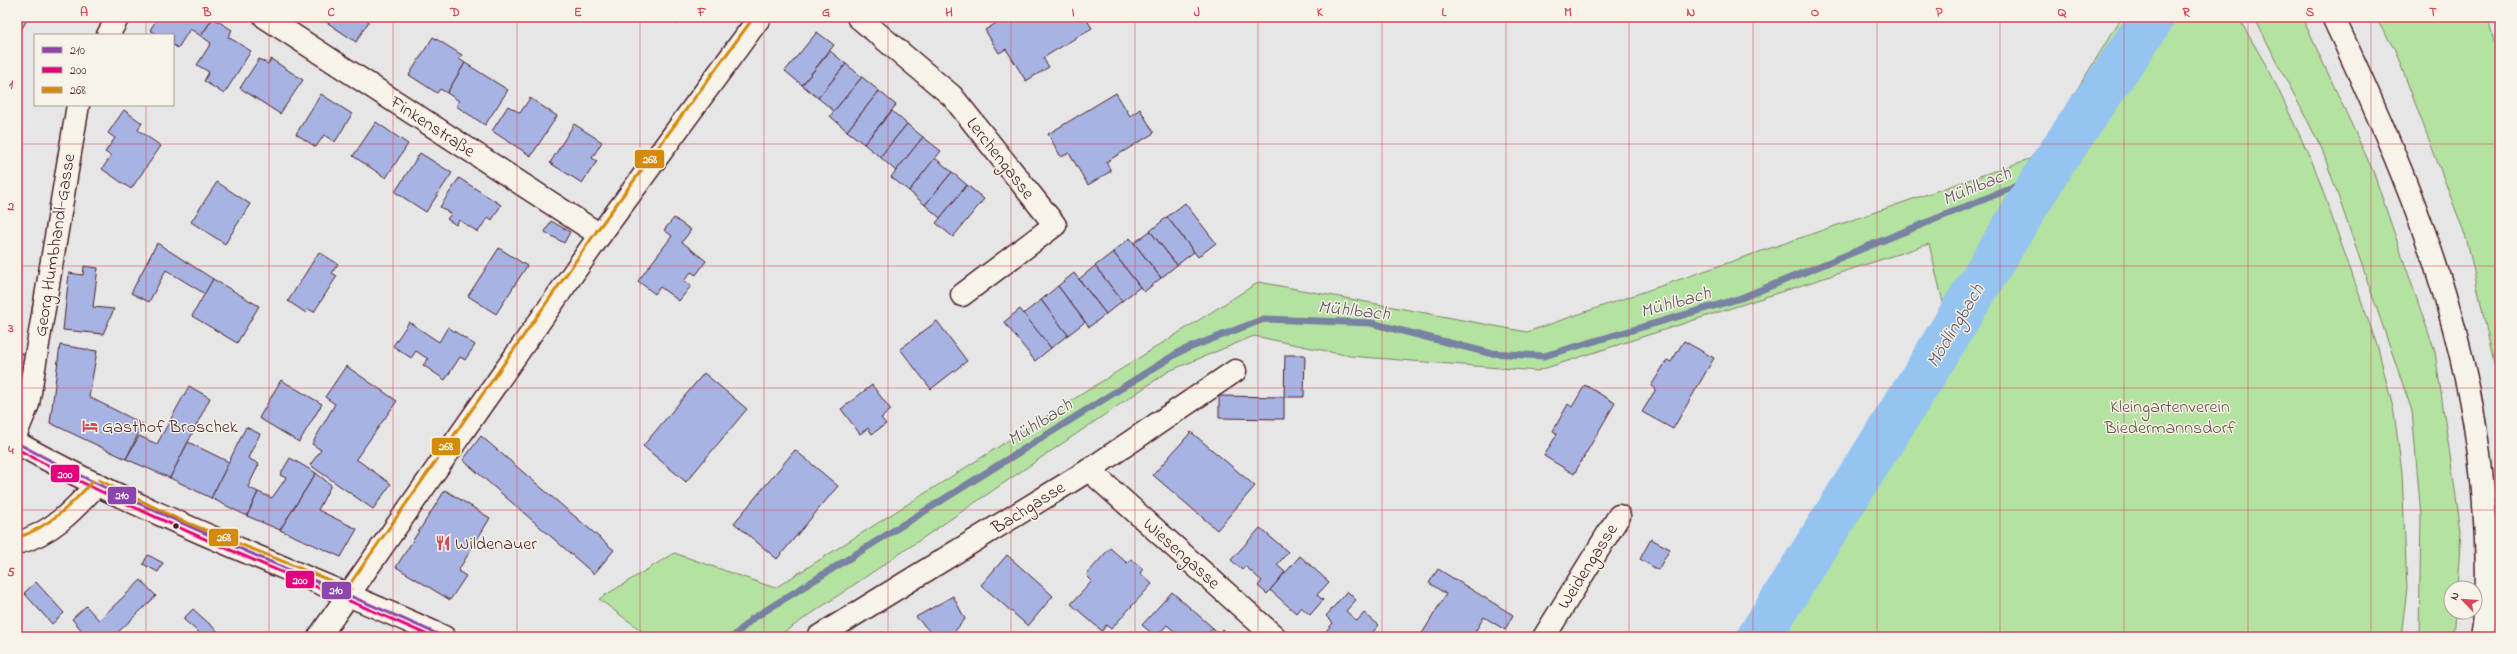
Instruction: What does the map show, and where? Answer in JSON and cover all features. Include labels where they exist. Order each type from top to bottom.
[{"type":"street","points":[[109,34],[118,17]]},
{"type":"street","name":"Finkenstraße","points":[[265,17],[600,235]]},
{"type":"street","points":[[319,637],[600,235],[760,17]]},
{"type":"street","name":"Lerchengasse","points":[[858,17],[952,96],[1055,226],[962,295]]},
{"type":"street","points":[[2333,17],[2379,114],[2421,220],[2456,332],[2471,399],[2482,465],[2487,555],[2486,619],[2482,637]]},
{"type":"street","name":"Georg Humbhandl-Gasse","points":[[17,431],[28,404],[78,106]]},
{"type":"street","name":"Bachgasse","points":[[818,637],[1089,470],[1235,371]]},
{"type":"street","points":[[17,443],[176,524],[349,594],[444,637]]},
{"type":"street","name":"Wiesengasse","points":[[1089,470],[1275,637]]},
{"type":"street","points":[[17,543],[34,538],[69,515],[96,484]]},
{"type":"street","name":"Weidengasse","points":[[1544,637],[1619,516]]},
{"type":"green space","name":"Kleingartenverein Biedermannsdorf","points":[[2122,17],[2238,17],[2271,74],[2314,166],[2378,348],[2394,412],[2402,472],[2407,588],[2401,637],[1742,637],[1945,311],[1929,244],[1537,371],[1350,356],[1254,336],[1169,371],[777,637],[650,637],[599,599],[674,553],[775,588],[1259,282],[1527,332],[2035,157]]},
{"type":"green space","points":[[2254,17],[2302,17],[2373,171],[2435,352],[2461,531],[2458,580],[2443,580],[2443,620],[2454,620],[2453,637],[2419,637],[2421,516],[2412,411],[2322,149]]},
{"type":"green space","points":[[2375,17],[2488,17],[2500,68],[2500,391],[2467,240],[2395,50]]},
{"type":"building","points":[[17,17],[29,17],[17,36]]},
{"type":"building","points":[[158,17],[213,18],[201,36],[190,29],[178,48],[174,46],[174,34],[156,34],[150,30]]},
{"type":"building","points":[[319,17],[363,17],[369,21],[356,42]]},
{"type":"building","points":[[668,17],[683,17],[678,24]]},
{"type":"building","points":[[1006,17],[1085,17],[1092,28],[1043,58],[1049,67],[1026,81],[1006,49],[999,53],[985,30]]},
{"type":"building","points":[[213,18],[232,30],[228,37],[251,51],[224,94],[204,81],[209,72],[197,65],[211,43],[201,36]]},
{"type":"building","points":[[817,32],[834,45],[802,85],[785,71]]},
{"type":"building","points":[[433,37],[462,55],[459,59],[465,63],[447,93],[440,89],[437,93],[409,75]]},
{"type":"building","points":[[830,51],[846,64],[818,98],[802,85]]},
{"type":"building","points":[[259,59],[268,64],[271,59],[303,80],[280,114],[240,88]]},
{"type":"building","points":[[465,63],[508,90],[485,125],[456,106],[459,101],[447,93]]},
{"type":"building","points":[[846,64],[862,77],[834,111],[818,98]]},
{"type":"building","points":[[862,77],[879,91],[847,131],[830,116]]},
{"type":"building","points":[[879,91],[896,105],[864,144],[847,131]]},
{"type":"building","points":[[1116,93],[1130,116],[1140,109],[1154,133],[1106,162],[1111,171],[1088,185],[1069,153],[1061,157],[1048,134]]},
{"type":"building","points":[[321,94],[352,114],[335,142],[324,135],[316,147],[296,134]]},
{"type":"building","points":[[530,98],[557,116],[531,156],[492,131],[508,106],[520,113]]},
{"type":"building","points":[[124,110],[142,123],[138,130],[161,146],[131,189],[102,169],[111,156],[105,152],[115,138],[108,133]]},
{"type":"building","points":[[892,111],[907,124],[880,157],[864,144]]},
{"type":"building","points":[[376,122],[408,144],[386,178],[353,156]]},
{"type":"building","points":[[574,124],[602,142],[592,158],[597,161],[582,183],[550,163]]},
{"type":"building","points":[[907,124],[923,137],[896,171],[880,157]]},
{"type":"building","points":[[923,137],[941,151],[909,191],[891,177]]},
{"type":"building","points":[[17,153],[23,156],[17,166]]},
{"type":"building","points":[[420,153],[452,173],[426,212],[395,192]]},
{"type":"building","points":[[935,158],[952,172],[925,205],[909,191]]},
{"type":"building","points":[[952,172],[967,185],[940,218],[925,205]]},
{"type":"building","points":[[459,178],[501,205],[492,220],[488,217],[478,232],[459,220],[456,225],[447,219],[451,214],[440,207]]},
{"type":"building","points":[[217,182],[250,204],[225,244],[191,222]]},
{"type":"building","points":[[967,185],[984,199],[953,237],[936,223]]},
{"type":"building","points":[[1185,203],[1216,243],[1198,257],[1167,217]]},
{"type":"building","points":[[1167,217],[1194,252],[1177,265],[1150,231]]},
{"type":"building","points":[[674,218],[691,230],[682,242],[706,261],[696,275],[691,272],[684,281],[691,286],[679,301],[660,287],[655,294],[638,281],[672,236],[664,230]]},
{"type":"building","points":[[551,221],[570,232],[564,243],[545,232]]},
{"type":"building","points":[[1150,231],[1177,265],[1161,278],[1134,243]]},
{"type":"building","points":[[1130,238],[1161,278],[1144,292],[1113,252]]},
{"type":"building","points":[[157,243],[213,279],[205,294],[166,270],[149,302],[131,293]]},
{"type":"building","points":[[499,248],[527,266],[496,314],[468,296]]},
{"type":"building","points":[[319,252],[338,264],[332,273],[337,276],[314,312],[308,309],[306,313],[288,301]]},
{"type":"building","points":[[1113,252],[1140,287],[1122,301],[1095,266]]},
{"type":"building","points":[[84,266],[98,268],[93,307],[114,309],[103,334],[63,330],[69,273],[83,275]]},
{"type":"building","points":[[1095,266],[1122,301],[1106,314],[1079,279]]},
{"type":"building","points":[[1074,273],[1106,314],[1089,327],[1058,286]]},
{"type":"building","points":[[213,279],[259,306],[237,343],[192,316]]},
{"type":"building","points":[[1058,286],[1085,322],[1068,335],[1041,300]]},
{"type":"building","points":[[1041,300],[1068,335],[1051,348],[1023,314]]},
{"type":"building","points":[[1020,309],[1051,348],[1035,361],[1004,322]]},
{"type":"building","points":[[937,321],[967,361],[931,389],[900,349]]},
{"type":"building","points":[[409,322],[439,342],[448,327],[475,345],[465,360],[460,357],[445,380],[423,365],[428,359],[416,351],[411,358],[393,346]]},
{"type":"building","points":[[1684,341],[1714,358],[1673,429],[1642,412],[1656,389],[1651,386],[1667,360],[1671,362]]},
{"type":"building","points":[[60,345],[97,351],[89,397],[143,424],[126,459],[50,423]]},
{"type":"building","points":[[17,350],[28,357],[17,375]]},
{"type":"building","points":[[1285,355],[1305,355],[1304,397],[1284,397]]},
{"type":"building","points":[[346,366],[397,401],[356,459],[391,484],[373,509],[310,465],[321,450],[312,444],[335,404],[325,397]]},
{"type":"building","points":[[704,373],[747,409],[686,482],[643,446]]},
{"type":"building","points":[[281,380],[322,404],[299,442],[259,418]]},
{"type":"building","points":[[872,385],[891,410],[881,418],[886,424],[872,434],[868,428],[860,434],[841,409]]},
{"type":"building","points":[[1585,385],[1615,403],[1574,474],[1544,456],[1557,434],[1553,431],[1568,404],[1572,407]]},
{"type":"building","points":[[189,386],[210,398],[170,478],[126,459],[139,436],[157,444]]},
{"type":"building","points":[[1219,396],[1284,397],[1284,419],[1219,418]]},
{"type":"building","points":[[246,427],[260,434],[248,458],[259,464],[248,487],[258,492],[247,516],[211,498]]},
{"type":"building","points":[[1191,432],[1255,486],[1217,530],[1153,475]]},
{"type":"building","points":[[481,436],[614,550],[594,574],[463,460]]},
{"type":"building","points":[[188,442],[229,462],[211,498],[170,478]]},
{"type":"building","points":[[795,450],[838,486],[777,559],[734,523]]},
{"type":"building","points":[[290,458],[316,473],[280,530],[247,516],[258,492],[272,498],[286,478],[280,475]]},
{"type":"building","points":[[316,473],[331,485],[318,510],[357,529],[341,557],[280,530]]},
{"type":"building","name":"Wildenauer","points":[[445,490],[490,518],[458,571],[466,576],[450,600],[396,567]]},
{"type":"building","points":[[1260,528],[1288,552],[1277,565],[1285,572],[1267,594],[1258,586],[1262,581],[1245,566],[1242,570],[1231,560]]},
{"type":"building","points":[[1651,539],[1670,549],[1658,570],[1640,559]]},
{"type":"building","points":[[1110,548],[1127,563],[1131,559],[1143,569],[1140,573],[1152,584],[1111,629],[1106,625],[1102,631],[1071,604],[1092,581],[1086,575]]},
{"type":"building","points":[[148,555],[163,563],[158,572],[143,564]]},
{"type":"building","points":[[1007,555],[1053,596],[1028,626],[981,585]]},
{"type":"building","points":[[1300,556],[1329,582],[1317,595],[1323,600],[1310,615],[1301,607],[1296,613],[1270,590]]},
{"type":"building","points":[[1438,569],[1513,615],[1505,630],[1484,617],[1472,637],[1420,637],[1446,594],[1429,583]]},
{"type":"building","points":[[141,580],[156,596],[113,637],[80,637],[84,633],[72,619],[86,606],[99,620]]},
{"type":"building","points":[[36,582],[64,613],[52,624],[24,593]]},
{"type":"building","points":[[1347,591],[1356,600],[1346,611],[1357,621],[1364,613],[1379,625],[1372,633],[1376,637],[1321,637],[1333,623],[1326,616]]},
{"type":"building","points":[[1172,592],[1213,628],[1204,637],[1181,637],[1167,625],[1156,637],[1142,625]]},
{"type":"building","points":[[953,596],[965,619],[950,637],[935,637],[916,617]]},
{"type":"building","points":[[193,609],[224,637],[204,637],[183,619]]},
{"type":"building","points":[[17,628],[25,637],[17,637]]},
{"type":"building","points":[[1213,628],[1219,633],[1222,629],[1230,637],[1204,637]]},
{"type":"building","points":[[882,632],[888,637],[878,637]]},
{"type":"waterway","name":"Mödlingbach","points":[[1759,637],[1927,370],[2049,169],[2153,17]]},
{"type":"waterway","name":"Mühlbach","points":[[733,637],[752,619],[1181,351],[1264,319],[1371,323],[1489,353],[1544,356],[1741,298],[2019,185],[2049,169]]},
{"type":"transit line","name":"268","points":[[345,591],[596,232],[754,17]]},
{"type":"transit line","name":"210","points":[[17,443],[122,496],[444,637]]},
{"type":"transit line","name":"200","points":[[17,449],[171,524],[432,637]]},
{"type":"transit line","name":"268","points":[[99,480],[178,519],[351,589]]},
{"type":"transit line","name":"268","points":[[17,538],[39,528],[59,514],[68,507],[93,481]]},
{"type":"place","name":"Gasthof Broschek","points":[[90,426]]},
{"type":"place","name":"Wildenauer","points":[[443,543]]}]
